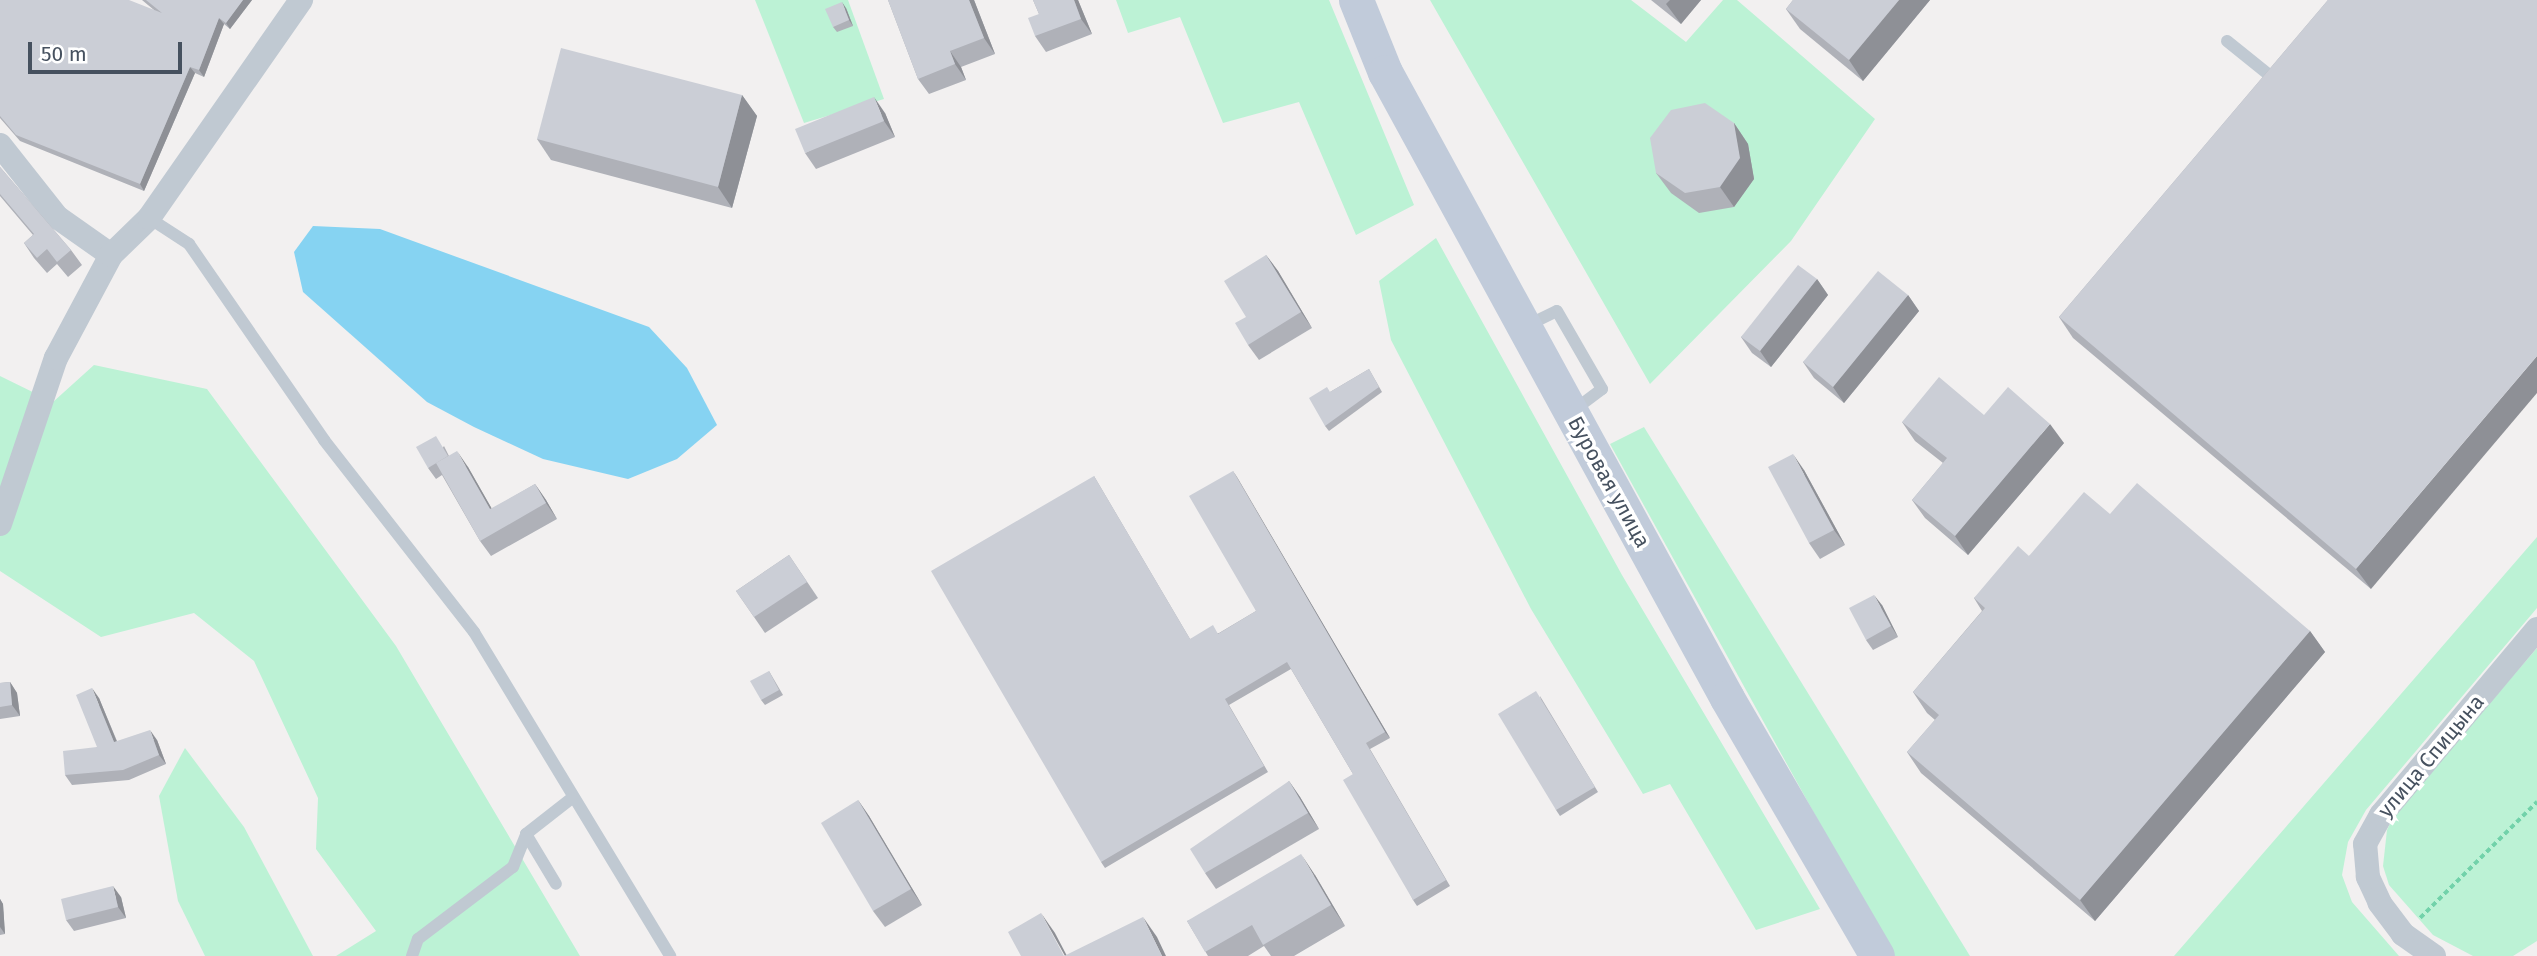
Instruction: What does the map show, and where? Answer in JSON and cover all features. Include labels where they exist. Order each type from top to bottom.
[{"type":"main road","name":"Буровая улица","points":[[1356,0],[1385,72],[1571,413],[1877,956]]},
{"type":"street","points":[[0,524],[56,358],[111,256],[149,218],[301,0]]},
{"type":"street","points":[[0,145],[57,216],[111,256]]},
{"type":"street","name":"улица Спицына","points":[[2434,956],[2403,934],[2368,877],[2365,844],[2381,815],[2537,629]]},
{"type":"lane","points":[[2227,41],[2273,78]]},
{"type":"lane","points":[[149,218],[189,244],[324,440],[474,632],[572,799],[670,956]]},
{"type":"lane","points":[[412,956],[418,939],[513,867],[526,834],[572,799]]},
{"type":"lane","points":[[526,834],[555,884]]},
{"type":"path","points":[[2403,934],[2537,802]]},
{"type":"green space","points":[[755,0],[848,0],[884,99],[804,123]]},
{"type":"green space","points":[[1116,0],[1329,0],[1414,205],[1356,235],[1299,102],[1223,123],[1180,17],[1128,33]]},
{"type":"green space","points":[[1430,0],[1631,0],[1686,42],[1723,0],[1737,0],[1875,119],[1791,241],[1650,384]]},
{"type":"green space","points":[[1436,238],[1622,575],[1820,909],[1756,930],[1670,784],[1643,794],[1531,609],[1391,340],[1379,281]]},
{"type":"green space","points":[[94,365],[207,389],[396,646],[580,956],[336,956],[376,931],[316,849],[318,798],[254,661],[194,613],[101,637],[0,571],[0,376],[53,402]]},
{"type":"green space","points":[[1644,427],[1970,956],[1893,956],[1610,444]]},
{"type":"green space","points":[[2537,537],[2537,608],[2366,810],[2348,842],[2342,875],[2352,902],[2399,956],[2174,956]]},
{"type":"green space","points":[[2537,648],[2537,941],[2513,956],[2473,956],[2433,935],[2389,885],[2383,866],[2387,830],[2395,813]]},
{"type":"green space","points":[[185,748],[244,827],[313,956],[205,956],[178,901],[159,796]]},
{"type":"water","points":[[313,226],[380,229],[649,327],[687,368],[717,425],[677,459],[628,479],[543,459],[474,427],[427,402],[303,292],[294,252]]},
{"type":"building","points":[[0,0],[129,0],[162,13],[146,0],[243,0],[226,23],[219,18],[199,70],[190,67],[140,184],[16,135],[0,116]]},
{"type":"building","points":[[888,0],[969,0],[984,38],[950,51],[955,64],[918,79]]},
{"type":"building","points":[[1033,0],[1074,0],[1081,19],[1035,36],[1028,18],[1039,14]]},
{"type":"building","points":[[1793,0],[1899,0],[1849,60],[1786,9]]},
{"type":"building","points":[[2328,0],[2537,0],[2537,356],[2356,569],[2059,317]]},
{"type":"building","points":[[842,2],[849,20],[833,27],[825,9]]},
{"type":"building","points":[[561,48],[742,95],[718,187],[537,139]]},
{"type":"building","points":[[874,97],[884,121],[805,153],[795,129]]},
{"type":"building","points":[[1705,103],[1734,123],[1740,158],[1720,187],[1685,193],[1656,173],[1650,138],[1671,110]]},
{"type":"building","points":[[0,167],[71,250],[57,262],[47,249],[37,258],[24,243],[34,234],[0,194]]},
{"type":"building","points":[[1266,255],[1301,312],[1248,345],[1235,323],[1246,317],[1224,281]]},
{"type":"building","points":[[1798,265],[1817,279],[1760,351],[1741,337]]},
{"type":"building","points":[[1878,271],[1908,295],[1833,387],[1803,362]]},
{"type":"building","points":[[1369,369],[1379,387],[1325,426],[1309,398],[1327,387],[1330,392]]},
{"type":"building","points":[[1939,377],[1984,415],[2008,387],[2050,424],[1955,536],[1912,500],[1947,458],[1902,422]]},
{"type":"building","points":[[436,436],[448,456],[428,468],[416,447]]},
{"type":"building","points":[[457,451],[490,509],[535,484],[546,503],[480,541],[436,463]]},
{"type":"building","points":[[1793,454],[1834,530],[1809,543],[1768,467]]},
{"type":"building","points":[[1233,471],[1385,732],[1366,743],[1446,880],[1413,900],[1343,780],[1353,774],[1287,662],[1225,699],[1264,766],[1101,862],[931,571],[1094,476],[1190,639],[1213,625],[1218,634],[1256,611],[1189,496]]},
{"type":"building","points":[[2137,483],[2310,631],[2080,900],[1907,752],[1939,715],[1913,692],[1985,608],[1974,598],[2018,546],[2029,556],[2084,492],[2110,514]]},
{"type":"building","points":[[789,555],[807,582],[754,617],[736,591]]},
{"type":"building","points":[[1874,595],[1891,626],[1866,640],[1849,608]]},
{"type":"building","points":[[769,671],[779,690],[761,700],[750,681]]},
{"type":"building","points":[[10,682],[12,705],[0,707],[0,683]]},
{"type":"building","points":[[92,688],[114,742],[150,730],[159,755],[123,770],[65,775],[63,751],[97,747],[76,695]]},
{"type":"building","points":[[1536,691],[1595,787],[1556,810],[1498,714]]},
{"type":"building","points":[[1289,781],[1308,813],[1205,873],[1190,849]]},
{"type":"building","points":[[858,800],[911,889],[873,911],[821,823]]},
{"type":"building","points":[[1301,854],[1331,905],[1263,945],[1252,925],[1205,952],[1187,921]]},
{"type":"building","points":[[113,886],[118,907],[66,920],[61,899]]},
{"type":"building","points":[[1041,913],[1064,956],[1021,956],[1008,932]]},
{"type":"building","points":[[1143,917],[1162,956],[1064,956]]}]
